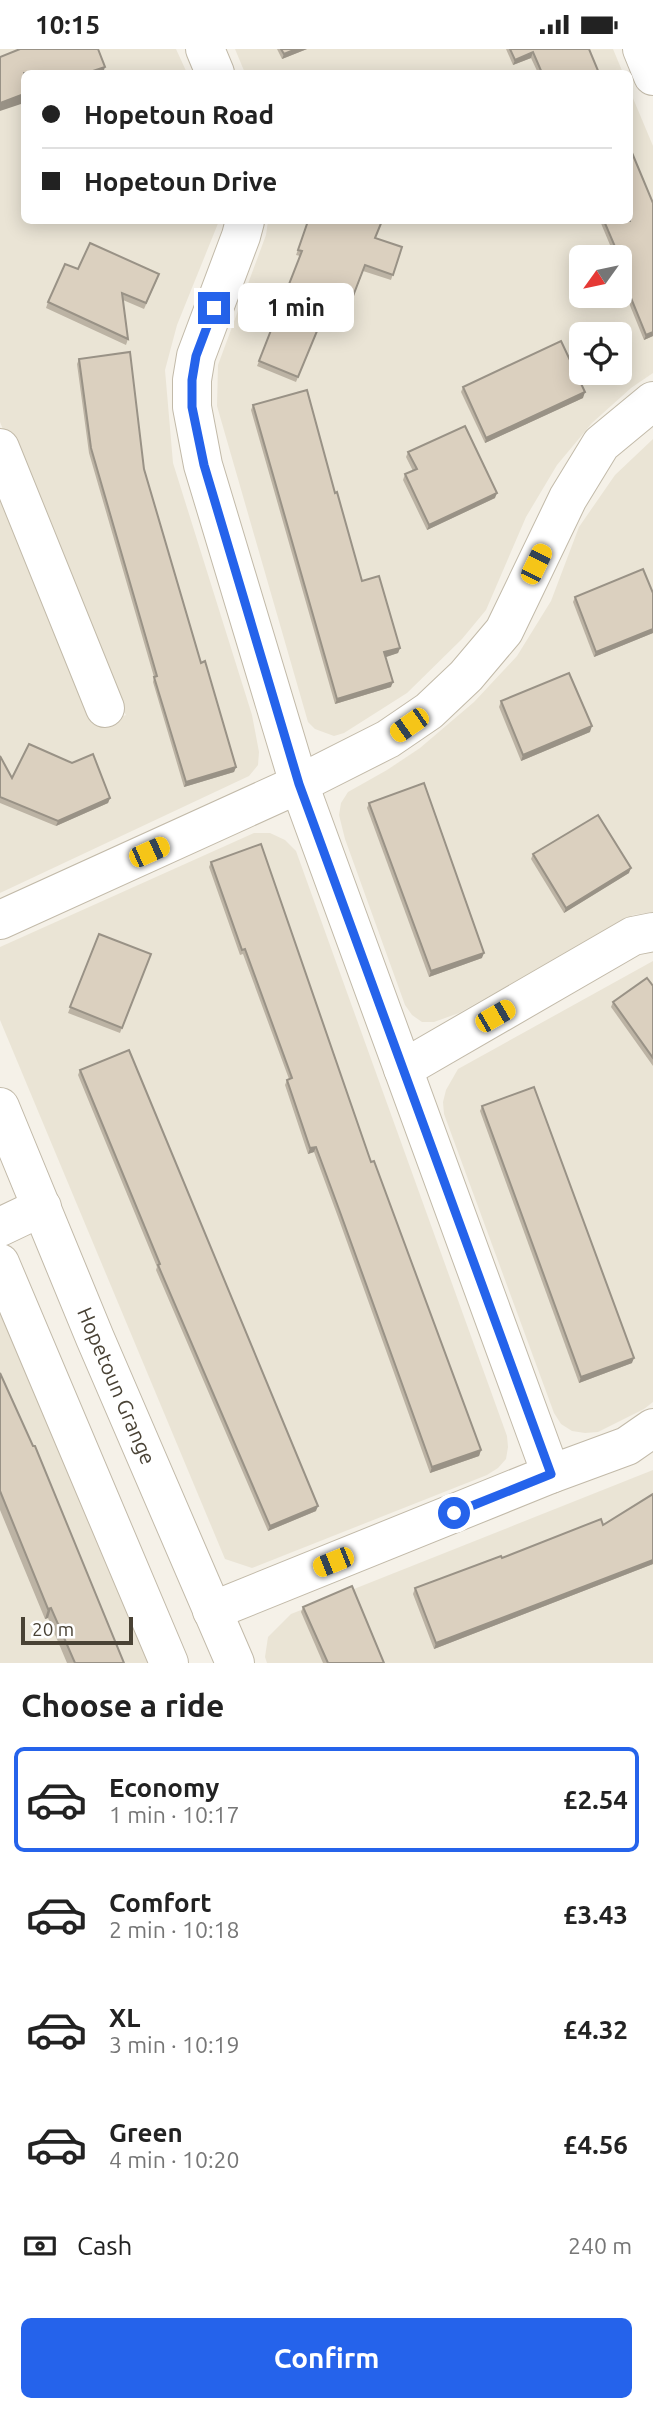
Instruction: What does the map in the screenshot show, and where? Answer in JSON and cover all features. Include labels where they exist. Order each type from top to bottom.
[{"type":"street","points":[[205,49],[214,70]]},
{"type":"street","points":[[642,49],[653,76]]},
{"type":"street","points":[[243,224],[196,356],[192,380],[192,407],[204,465],[299,784],[551,1474]]},
{"type":"street","points":[[0,920],[299,784],[388,739],[429,711],[466,675],[504,631],[568,498],[601,444],[653,401]]},
{"type":"street","points":[[0,448],[105,708]]},
{"type":"street","points":[[403,1069],[633,936],[653,932]]},
{"type":"street","name":"Hopetoun Grange","points":[[0,1107],[100,1350],[235,1663]]},
{"type":"street","points":[[0,1227],[41,1207]]},
{"type":"street","points":[[0,1263],[169,1663]]},
{"type":"street","points":[[212,1611],[627,1446],[653,1428]]},
{"type":"shaded area","points":[[0,49],[176,49],[186,70],[21,70],[21,224],[218,224],[177,325],[165,370],[173,463],[252,715],[259,752],[258,765],[249,776],[0,893],[0,474],[101,725],[126,715],[109,692],[0,422]]},
{"type":"shaded area","points":[[235,49],[613,49],[622,70],[244,70]]},
{"type":"shaded area","points":[[633,98],[653,146],[653,373],[631,388],[592,423],[557,465],[526,517],[486,610],[462,639],[407,693],[344,733],[334,736],[315,729],[308,722],[217,406],[218,365],[266,235],[268,224],[633,224]]},
{"type":"shaded area","points":[[653,439],[653,912],[633,915],[459,1013],[434,1022],[422,1022],[412,1015],[405,1005],[345,839],[339,815],[341,803],[348,792],[420,748],[474,702],[517,656],[551,601],[579,527],[615,475]]},
{"type":"shaded area","points":[[254,833],[270,833],[285,840],[296,851],[507,1436],[508,1447],[506,1459],[487,1475],[252,1568],[225,1559],[0,1020],[0,947]]},
{"type":"shaded area","points":[[653,961],[653,1402],[598,1432],[572,1431],[561,1424],[554,1413],[444,1114],[443,1102],[446,1090],[458,1069]]},
{"type":"shaded area","points":[[0,1298],[149,1663],[0,1663]]},
{"type":"shaded area","points":[[653,1470],[653,1663],[267,1663],[265,1657],[268,1637],[291,1614]]},
{"type":"building","points":[[20,49],[98,49],[105,67],[96,70],[21,70],[21,95],[0,103],[0,57]]},
{"type":"building","points":[[281,49],[296,49],[284,54]]},
{"type":"building","points":[[510,49],[589,49],[598,70],[541,70],[533,52],[515,60]]},
{"type":"building","points":[[633,155],[653,203],[653,332],[646,335],[632,301],[632,245],[614,245],[605,224],[633,224]]},
{"type":"building","points":[[307,224],[381,224],[375,238],[402,247],[393,275],[365,265],[348,309],[329,302],[298,377],[259,361],[302,251],[298,250]]},
{"type":"building","points":[[90,243],[159,274],[146,303],[122,293],[128,339],[48,302],[65,264],[78,269]]},
{"type":"building","points":[[561,341],[569,358],[569,385],[582,385],[585,392],[486,438],[463,387]]},
{"type":"building","points":[[130,352],[144,469],[201,663],[205,661],[236,767],[186,782],[91,448],[79,359]]},
{"type":"building","points":[[307,390],[362,581],[379,576],[400,648],[384,652],[393,682],[337,699],[253,405]]},
{"type":"building","points":[[465,426],[497,493],[429,525],[405,474],[417,469],[408,452]]},
{"type":"building","points":[[643,569],[653,593],[653,629],[596,652],[575,597]]},
{"type":"building","points":[[569,673],[592,726],[523,755],[501,701]]},
{"type":"building","points":[[29,744],[72,763],[93,754],[110,798],[58,821],[0,797],[0,756],[12,778]]},
{"type":"building","points":[[424,783],[484,953],[431,971],[369,803]]},
{"type":"building","points":[[598,815],[631,868],[566,908],[533,854]]},
{"type":"building","points":[[261,844],[371,1162],[374,1161],[481,1450],[432,1467],[316,1147],[310,1148],[287,1080],[292,1078],[211,862]]},
{"type":"building","points":[[99,934],[151,954],[122,1028],[70,1007]]},
{"type":"building","points":[[647,978],[653,986],[653,1058],[613,1002]]},
{"type":"building","points":[[129,1050],[318,1506],[270,1526],[158,1265],[160,1264],[80,1070]]},
{"type":"building","points":[[534,1087],[634,1358],[581,1377],[482,1106]]},
{"type":"building","points":[[0,1373],[35,1446],[124,1663],[75,1663],[51,1608],[48,1609],[0,1491]]},
{"type":"building","points":[[653,1494],[653,1560],[436,1643],[415,1588],[501,1556],[502,1558],[601,1519],[603,1525]]},
{"type":"building","points":[[352,1586],[384,1663],[328,1663],[303,1607]]},
{"type":"route","points":[[214,308],[196,356],[192,380],[192,407],[204,465],[299,784],[551,1474],[454,1513]]}]
